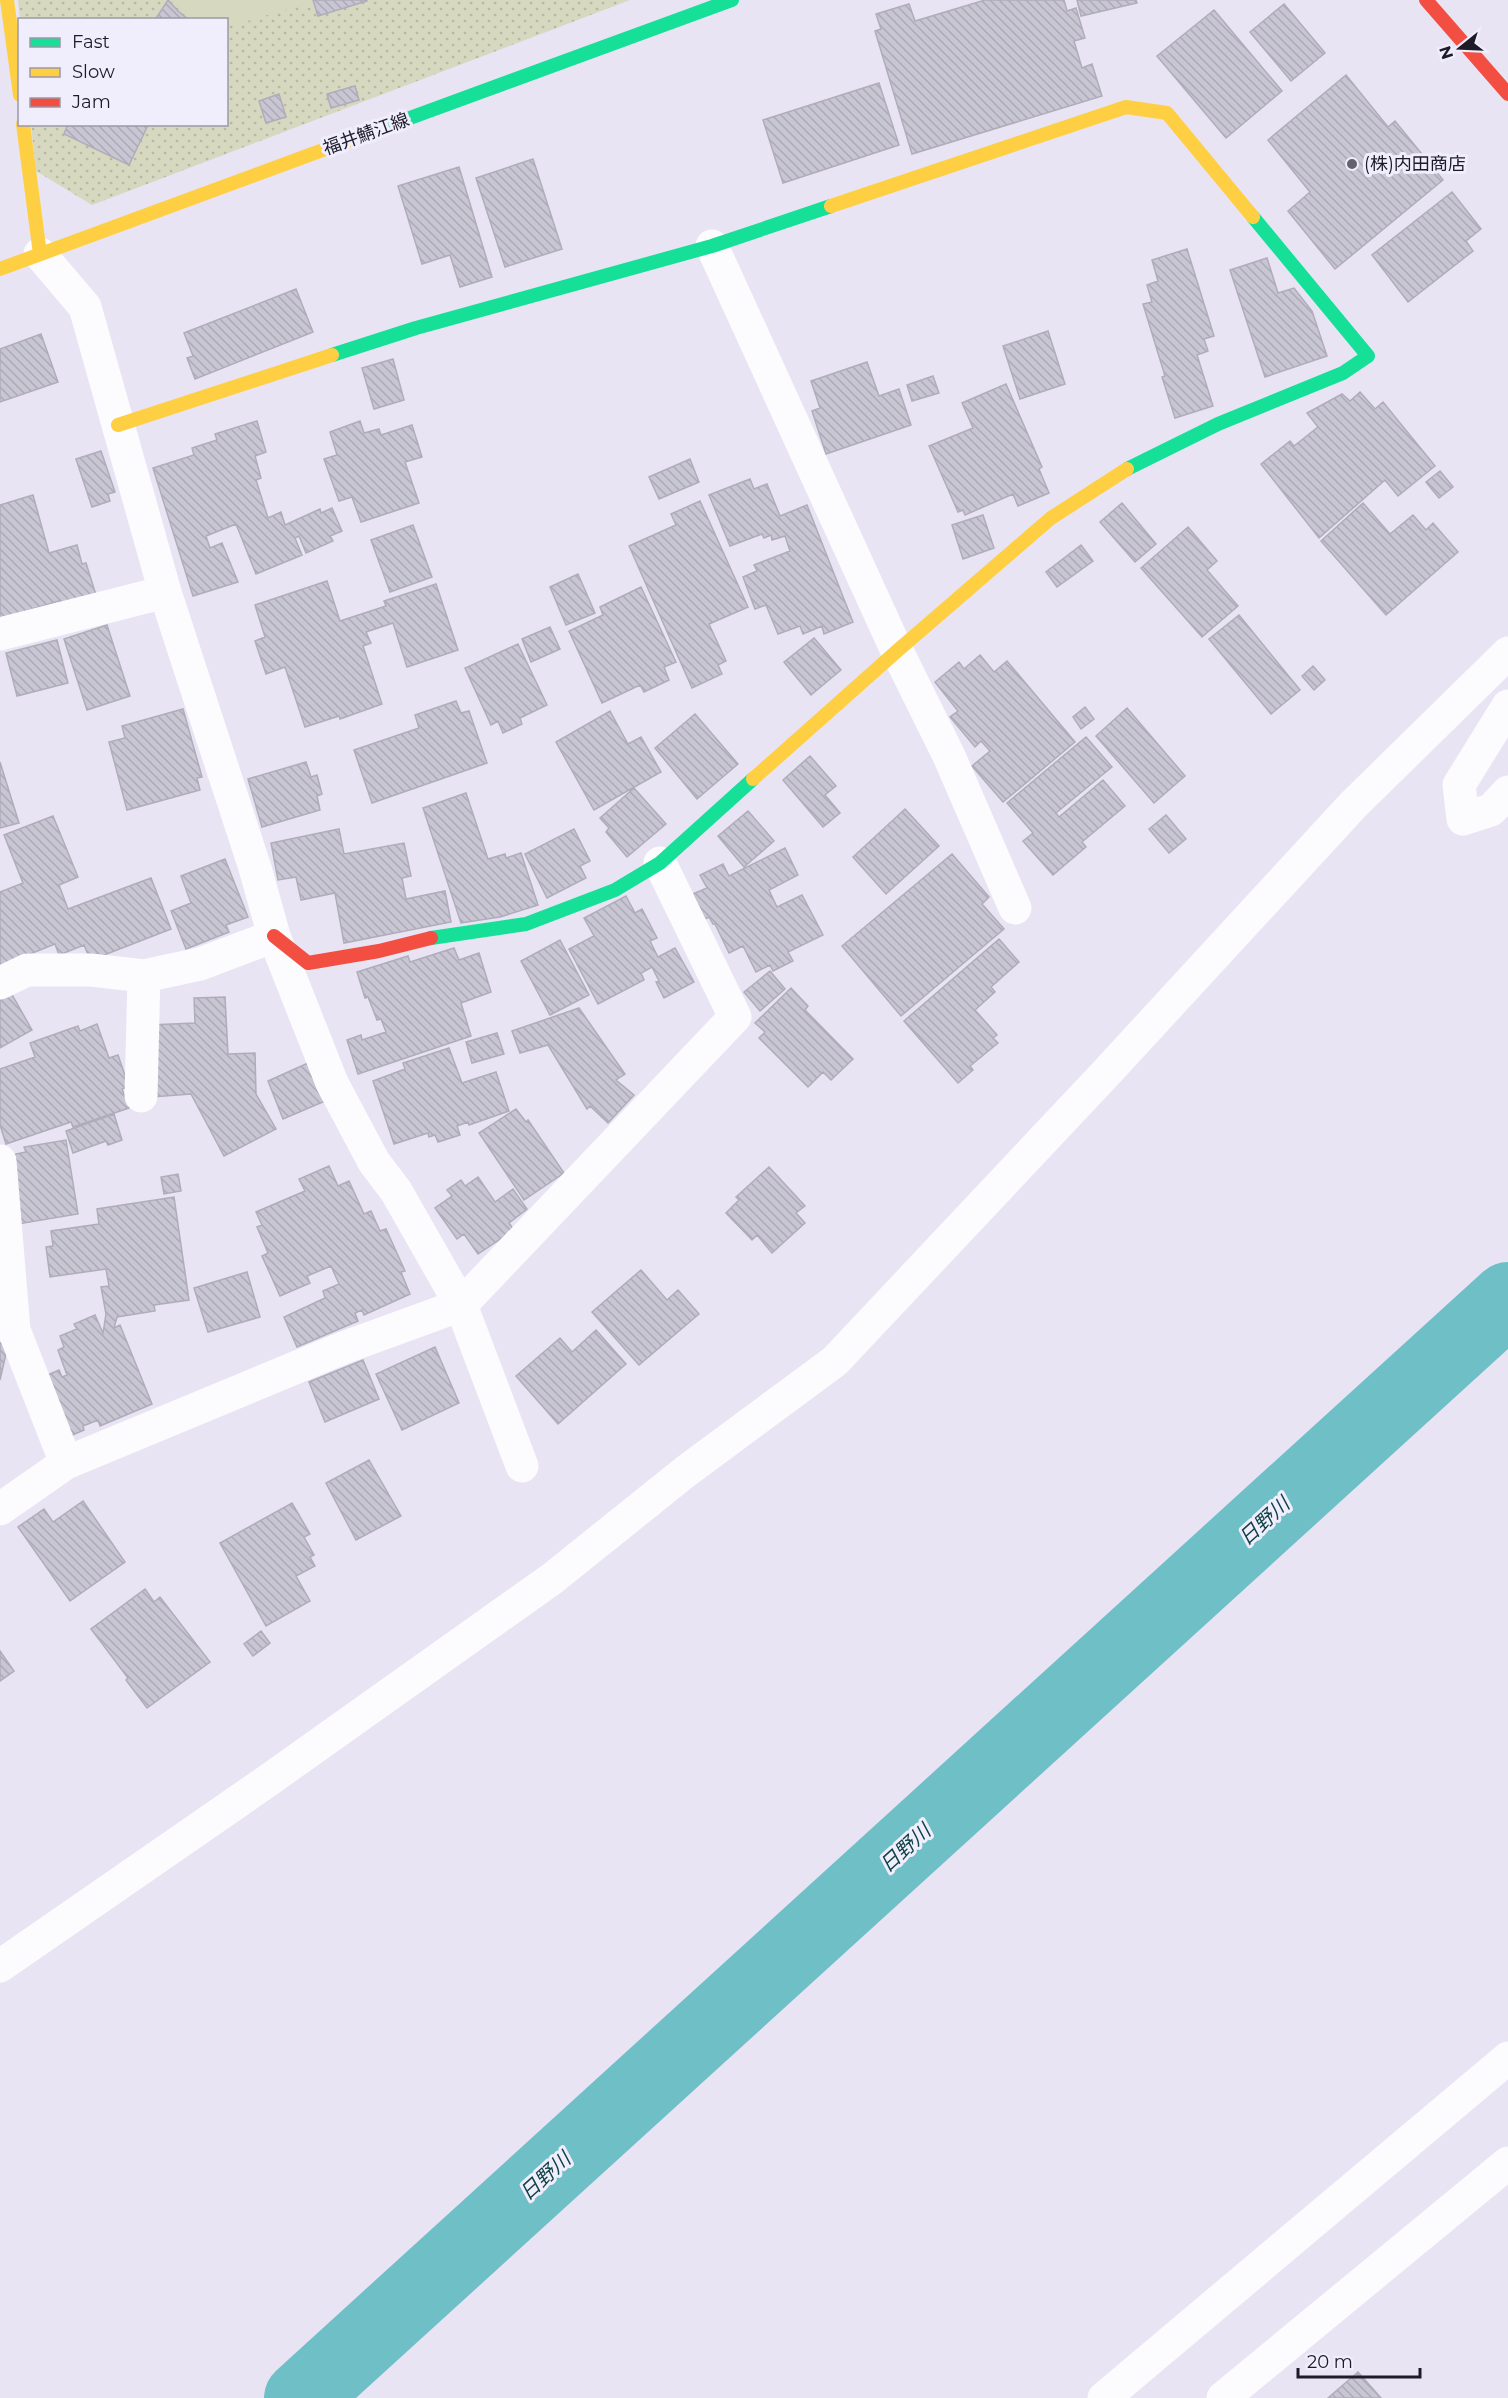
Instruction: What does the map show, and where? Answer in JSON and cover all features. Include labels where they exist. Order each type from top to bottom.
[{"type":"street","points":[[7,0],[18,80]]},
{"type":"street","name":"福井鯖江線","points":[[0,269],[732,0]]},
{"type":"street","points":[[1426,0],[1508,94]]},
{"type":"street","points":[[118,425],[416,328],[712,246],[1126,106],[1167,113],[1368,356],[1342,373],[1218,424],[1121,472],[1051,518],[897,651],[660,863],[615,890],[526,924],[449,934],[379,951],[308,963],[274,936]]},
{"type":"street","points":[[23,126],[40,254],[84,307],[165,592],[251,857],[274,936],[332,1083],[374,1162],[396,1191],[461,1305],[522,1467]]},
{"type":"street","points":[[712,246],[897,651],[949,756],[1015,908]]},
{"type":"street","points":[[0,634],[165,592]]},
{"type":"street","points":[[0,1966],[264,1784],[553,1578],[686,1472],[835,1361],[1107,1072],[1353,805],[1508,653]]},
{"type":"street","points":[[1508,706],[1459,785],[1463,819],[1491,810],[1508,792]]},
{"type":"street","points":[[0,1509],[66,1463],[343,1348],[461,1305],[735,1017],[660,863]]},
{"type":"street","points":[[0,983],[27,970],[91,970],[144,976],[200,964],[274,936]]},
{"type":"street","points":[[141,1096],[144,976]]},
{"type":"street","points":[[0,1161],[14,1330],[66,1463]]},
{"type":"street","points":[[1104,2398],[1508,2058]]},
{"type":"street","points":[[1223,2398],[1508,2163]]},
{"type":"green space","points":[[18,0],[630,0],[92,205],[36,171],[31,126],[228,126],[228,18],[20,18]]},
{"type":"green space","points":[[172,0],[319,0],[228,27],[228,18],[196,18]]},
{"type":"building","points":[[168,0],[187,18],[156,18]]},
{"type":"building","points":[[313,0],[367,0],[367,1],[318,16]]},
{"type":"building","points":[[985,0],[1064,0],[1067,11],[1076,8],[1085,38],[1074,41],[1082,68],[1092,64],[1102,96],[912,154],[875,31],[881,29],[876,14],[909,4],[915,21]]},
{"type":"building","points":[[1077,0],[1136,0],[1137,3],[1081,16]]},
{"type":"building","points":[[1284,4],[1325,53],[1291,81],[1250,32]]},
{"type":"building","points":[[1214,10],[1282,91],[1226,138],[1157,56]]},
{"type":"building","points":[[1346,75],[1388,127],[1395,121],[1443,180],[1335,269],[1288,211],[1310,192],[1268,140]]},
{"type":"building","points":[[879,83],[899,145],[783,183],[763,120]]},
{"type":"building","points":[[355,86],[359,100],[331,108],[327,94]]},
{"type":"building","points":[[279,94],[286,117],[266,123],[259,101]]},
{"type":"building","points":[[67,126],[148,126],[129,165],[64,134]]},
{"type":"building","points":[[533,159],[562,249],[505,267],[476,178]]},
{"type":"building","points":[[459,167],[492,277],[460,287],[450,255],[422,264],[398,186]]},
{"type":"building","points":[[1452,192],[1481,229],[1466,241],[1473,251],[1408,302],[1372,255]]},
{"type":"building","points":[[1187,249],[1214,336],[1204,339],[1208,351],[1197,355],[1213,406],[1175,418],[1143,304],[1152,302],[1147,285],[1158,281],[1152,260]]},
{"type":"building","points":[[1267,258],[1278,293],[1294,288],[1312,311],[1327,356],[1265,377],[1230,270]]},
{"type":"building","points":[[296,289],[313,332],[195,379],[187,358],[193,356],[184,333]]},
{"type":"building","points":[[1048,331],[1065,384],[1020,399],[1003,346]]},
{"type":"building","points":[[41,334],[58,382],[0,402],[0,349]]},
{"type":"building","points":[[393,359],[404,400],[374,409],[362,368]]},
{"type":"building","points":[[867,362],[879,396],[899,389],[911,425],[826,454],[812,411],[820,408],[811,381]]},
{"type":"building","points":[[933,376],[939,393],[912,401],[907,385]]},
{"type":"building","points":[[1006,384],[1042,467],[1039,469],[1049,493],[1018,506],[1013,494],[965,515],[963,510],[958,512],[929,446],[973,428],[962,403]]},
{"type":"building","points":[[1360,392],[1375,409],[1383,402],[1435,466],[1398,496],[1385,480],[1319,538],[1261,464],[1290,441],[1294,446],[1318,427],[1307,413],[1342,394],[1350,401]]},
{"type":"building","points":[[257,421],[266,452],[255,456],[261,478],[256,480],[268,518],[281,512],[285,525],[320,509],[321,513],[332,508],[342,531],[330,536],[333,541],[306,553],[299,536],[295,538],[302,555],[256,574],[236,524],[206,536],[210,548],[222,543],[238,582],[193,596],[153,468],[194,455],[192,448],[217,440],[215,434]]},
{"type":"building","points":[[360,421],[364,433],[379,429],[381,435],[412,425],[422,457],[405,462],[419,503],[361,522],[352,497],[339,501],[324,459],[337,455],[330,432]]},
{"type":"building","points":[[101,451],[115,492],[108,494],[110,501],[92,507],[76,459]]},
{"type":"building","points":[[690,459],[699,482],[659,499],[649,477]]},
{"type":"building","points":[[1440,471],[1453,487],[1439,498],[1426,482]]},
{"type":"building","points":[[750,479],[754,489],[767,484],[780,516],[807,505],[853,622],[824,634],[822,626],[803,634],[800,626],[778,634],[766,605],[755,609],[743,577],[757,571],[754,565],[790,551],[785,536],[772,540],[771,535],[764,538],[762,534],[730,546],[709,495]]},
{"type":"building","points":[[33,495],[49,553],[77,545],[82,564],[86,563],[96,595],[60,605],[59,601],[26,611],[0,624],[0,505]]},
{"type":"building","points":[[700,501],[748,607],[709,624],[726,661],[718,665],[722,674],[692,688],[629,546],[676,525],[671,514]]},
{"type":"building","points":[[1122,503],[1156,544],[1135,562],[1100,522]]},
{"type":"building","points":[[1363,503],[1390,534],[1413,515],[1426,530],[1433,523],[1458,552],[1386,615],[1321,541]]},
{"type":"building","points":[[983,515],[994,548],[963,559],[952,525]]},
{"type":"building","points":[[413,525],[432,577],[390,592],[371,540]]},
{"type":"building","points":[[1188,527],[1217,561],[1207,570],[1238,606],[1202,637],[1141,568]]},
{"type":"building","points":[[1081,545],[1093,561],[1057,587],[1046,572]]},
{"type":"building","points":[[578,574],[595,613],[566,625],[550,587]]},
{"type":"building","points":[[327,581],[340,621],[386,606],[384,601],[436,584],[458,650],[407,667],[393,623],[366,632],[371,643],[363,646],[382,704],[340,719],[339,716],[305,727],[285,667],[266,674],[255,641],[265,637],[255,605]]},
{"type":"building","points":[[641,587],[676,662],[664,667],[669,680],[644,692],[640,685],[602,703],[569,631],[603,615],[600,607]]},
{"type":"building","points":[[1239,615],[1300,690],[1271,714],[1209,639]]},
{"type":"building","points":[[107,625],[130,696],[87,710],[64,639]]},
{"type":"building","points":[[550,627],[560,649],[531,662],[522,639]]},
{"type":"building","points":[[814,638],[841,670],[811,695],[784,662]]},
{"type":"building","points":[[57,640],[68,683],[17,696],[6,653]]},
{"type":"building","points":[[518,644],[547,705],[520,718],[522,724],[503,733],[498,721],[491,725],[465,668]]},
{"type":"building","points":[[980,655],[994,672],[1007,661],[1075,742],[1003,802],[972,766],[990,751],[981,741],[975,747],[950,717],[958,711],[935,682],[959,662],[964,669]]},
{"type":"building","points":[[1313,666],[1325,680],[1314,690],[1302,676]]},
{"type":"building","points":[[456,701],[461,713],[469,711],[487,763],[372,803],[354,750],[419,728],[415,715]]},
{"type":"building","points":[[1085,707],[1094,719],[1081,729],[1073,717]]},
{"type":"building","points":[[1127,708],[1185,776],[1154,803],[1096,736]]},
{"type":"building","points":[[183,709],[202,777],[197,778],[200,790],[127,810],[109,742],[125,738],[122,726]]},
{"type":"building","points":[[610,711],[628,744],[641,737],[661,772],[594,810],[556,742]]},
{"type":"building","points":[[695,714],[738,764],[697,799],[655,748]]},
{"type":"building","points":[[1086,737],[1112,767],[1056,813],[1059,817],[1103,780],[1125,806],[1082,842],[1086,847],[1053,875],[1023,841],[1033,833],[1007,803]]},
{"type":"building","points":[[810,756],[836,786],[825,795],[840,813],[823,827],[783,780]]},
{"type":"building","points":[[0,762],[19,823],[0,828]]},
{"type":"building","points":[[306,762],[311,777],[317,775],[322,794],[317,796],[320,810],[262,827],[248,779]]},
{"type":"building","points":[[634,788],[666,824],[627,857],[606,832],[609,828],[600,818]]},
{"type":"building","points":[[466,793],[488,859],[505,854],[506,858],[521,853],[538,905],[500,917],[461,923],[423,808]]},
{"type":"building","points":[[905,809],[939,846],[886,894],[853,857]]},
{"type":"building","points":[[748,811],[774,841],[744,867],[718,836]]},
{"type":"building","points":[[1166,815],[1186,839],[1169,853],[1149,829]]},
{"type":"building","points":[[53,816],[78,877],[59,885],[68,909],[151,878],[171,929],[99,957],[98,953],[89,957],[84,945],[59,955],[55,944],[0,966],[0,892],[23,883],[4,835]]},
{"type":"building","points":[[339,829],[344,854],[404,843],[411,876],[402,878],[406,899],[445,891],[451,922],[344,943],[335,893],[301,900],[296,877],[278,880],[271,843]]},
{"type":"building","points":[[574,829],[590,861],[580,866],[586,878],[547,898],[525,854]]},
{"type":"building","points":[[785,848],[798,875],[769,890],[777,907],[802,895],[823,935],[788,952],[793,961],[773,971],[770,965],[756,972],[743,946],[729,953],[715,924],[709,917],[705,919],[693,894],[707,888],[700,875],[723,864],[729,876]]},
{"type":"building","points":[[952,854],[989,897],[982,904],[1004,929],[901,1016],[842,946]]},
{"type":"building","points":[[225,859],[248,917],[226,925],[229,932],[186,949],[171,911],[191,903],[181,876]]},
{"type":"building","points":[[626,896],[635,913],[642,909],[657,938],[650,941],[658,957],[675,948],[694,982],[664,998],[652,967],[641,973],[644,980],[598,1004],[569,949],[594,936],[584,918]]},
{"type":"building","points":[[999,939],[1019,962],[991,987],[995,992],[975,1010],[997,1035],[993,1038],[998,1043],[970,1066],[973,1070],[958,1083],[904,1021]]},
{"type":"building","points":[[560,940],[589,995],[550,1015],[521,961]]},
{"type":"building","points":[[454,948],[459,960],[479,953],[491,992],[461,1003],[471,1036],[358,1074],[347,1040],[361,1035],[362,1040],[386,1032],[381,1019],[377,1020],[368,997],[365,998],[357,972],[408,956],[410,962]]},
{"type":"building","points":[[770,971],[785,989],[760,1011],[744,992]]},
{"type":"building","points":[[791,988],[808,1006],[805,1010],[853,1059],[831,1080],[823,1072],[808,1087],[759,1038],[765,1032],[755,1023]]},
{"type":"building","points":[[10,991],[32,1030],[0,1048],[0,997]]},
{"type":"building","points":[[225,997],[228,1054],[255,1053],[256,1094],[276,1129],[224,1156],[191,1094],[152,1097],[149,1025],[195,1023],[194,998]]},
{"type":"building","points":[[579,1008],[625,1074],[616,1080],[634,1095],[608,1123],[590,1106],[587,1109],[548,1045],[520,1053],[512,1031]]},
{"type":"building","points":[[97,1024],[109,1058],[118,1055],[129,1087],[122,1089],[129,1108],[73,1127],[71,1122],[6,1144],[0,1125],[0,1069],[35,1057],[30,1043],[78,1026],[80,1031]]},
{"type":"building","points":[[497,1033],[504,1054],[472,1063],[466,1042]]},
{"type":"building","points":[[449,1048],[462,1083],[496,1072],[509,1111],[469,1125],[468,1122],[457,1126],[460,1135],[438,1142],[435,1135],[429,1137],[428,1133],[394,1144],[373,1081],[405,1069],[403,1063]]},
{"type":"building","points":[[308,1063],[325,1101],[283,1119],[268,1081]]},
{"type":"building","points":[[516,1109],[526,1122],[528,1120],[564,1173],[524,1200],[479,1133]]},
{"type":"building","points":[[114,1114],[122,1140],[108,1145],[106,1141],[73,1153],[66,1131]]},
{"type":"building","points":[[66,1140],[78,1214],[18,1224],[6,1156],[26,1152],[24,1147]]},
{"type":"building","points":[[329,1166],[338,1186],[349,1181],[364,1214],[371,1211],[380,1231],[386,1229],[405,1271],[401,1272],[410,1294],[364,1315],[362,1310],[355,1313],[358,1321],[297,1347],[284,1317],[325,1298],[323,1291],[339,1284],[331,1266],[307,1276],[310,1283],[280,1296],[262,1256],[268,1253],[257,1227],[262,1225],[256,1212],[305,1191],[299,1179]]},
{"type":"building","points":[[769,1167],[805,1206],[796,1213],[805,1223],[772,1253],[757,1235],[752,1240],[726,1213],[739,1200],[736,1197]]},
{"type":"building","points":[[178,1174],[181,1191],[164,1194],[161,1177]]},
{"type":"building","points":[[478,1177],[495,1202],[513,1189],[527,1209],[509,1223],[514,1230],[478,1254],[464,1234],[457,1239],[435,1208],[452,1196],[447,1190],[461,1180],[465,1186]]},
{"type":"building","points":[[174,1197],[189,1300],[154,1305],[155,1311],[117,1317],[114,1328],[120,1325],[152,1404],[100,1426],[98,1420],[83,1426],[84,1430],[68,1437],[43,1377],[59,1370],[62,1377],[67,1375],[58,1350],[64,1347],[60,1336],[77,1329],[74,1324],[95,1315],[103,1333],[106,1314],[101,1287],[109,1286],[106,1269],[50,1277],[46,1247],[53,1246],[51,1231],[99,1224],[97,1209]]},
{"type":"building","points":[[641,1270],[667,1300],[678,1290],[699,1314],[639,1365],[592,1312]]},
{"type":"building","points":[[247,1272],[260,1317],[208,1332],[194,1288]]},
{"type":"building","points":[[596,1330],[626,1364],[558,1424],[516,1376],[560,1338],[572,1352]]},
{"type":"building","points":[[0,1343],[8,1345],[0,1380]]},
{"type":"building","points":[[435,1347],[459,1403],[402,1430],[376,1374]]},
{"type":"building","points":[[363,1360],[379,1399],[325,1422],[309,1382]]},
{"type":"building","points":[[369,1460],[401,1516],[356,1540],[326,1483]]},
{"type":"building","points":[[83,1501],[125,1562],[70,1601],[18,1527],[44,1509],[53,1522]]},
{"type":"building","points":[[292,1503],[310,1534],[304,1537],[314,1555],[310,1557],[315,1566],[296,1576],[310,1601],[266,1626],[220,1543]]},
{"type":"building","points":[[145,1589],[154,1602],[160,1597],[210,1662],[147,1708],[126,1680],[128,1678],[91,1629]]},
{"type":"building","points":[[261,1631],[270,1643],[253,1656],[244,1644]]},
{"type":"building","points":[[0,1651],[14,1671],[0,1681]]},
{"type":"building","points":[[1358,2372],[1381,2398],[1328,2398]]},
{"type":"waterway","name":"日野川","points":[[301,2398],[1508,1299]]},
{"type":"traffic: fast","points":[[358,137],[732,0]]},
{"type":"traffic: fast","points":[[332,355],[416,328],[712,246],[831,206]]},
{"type":"traffic: fast","points":[[1127,469],[1218,424],[1343,373],[1368,356],[1253,217]]},
{"type":"traffic: fast","points":[[431,938],[526,924],[615,890],[660,863],[753,779]]},
{"type":"traffic: slow","points":[[7,0],[18,80]]},
{"type":"traffic: slow","points":[[831,206],[1126,107],[1167,113],[1253,217]]},
{"type":"traffic: slow","points":[[23,126],[40,254]]},
{"type":"traffic: slow","points":[[0,269],[358,137]]},
{"type":"traffic: slow","points":[[118,425],[332,355]]},
{"type":"traffic: slow","points":[[753,779],[1051,518],[1127,469]]},
{"type":"traffic: jam","points":[[1426,0],[1508,94]]},
{"type":"traffic: jam","points":[[274,936],[308,963],[379,951],[431,938]]},
{"type":"place","name":"(株)内田商店","points":[[1352,164]]}]
